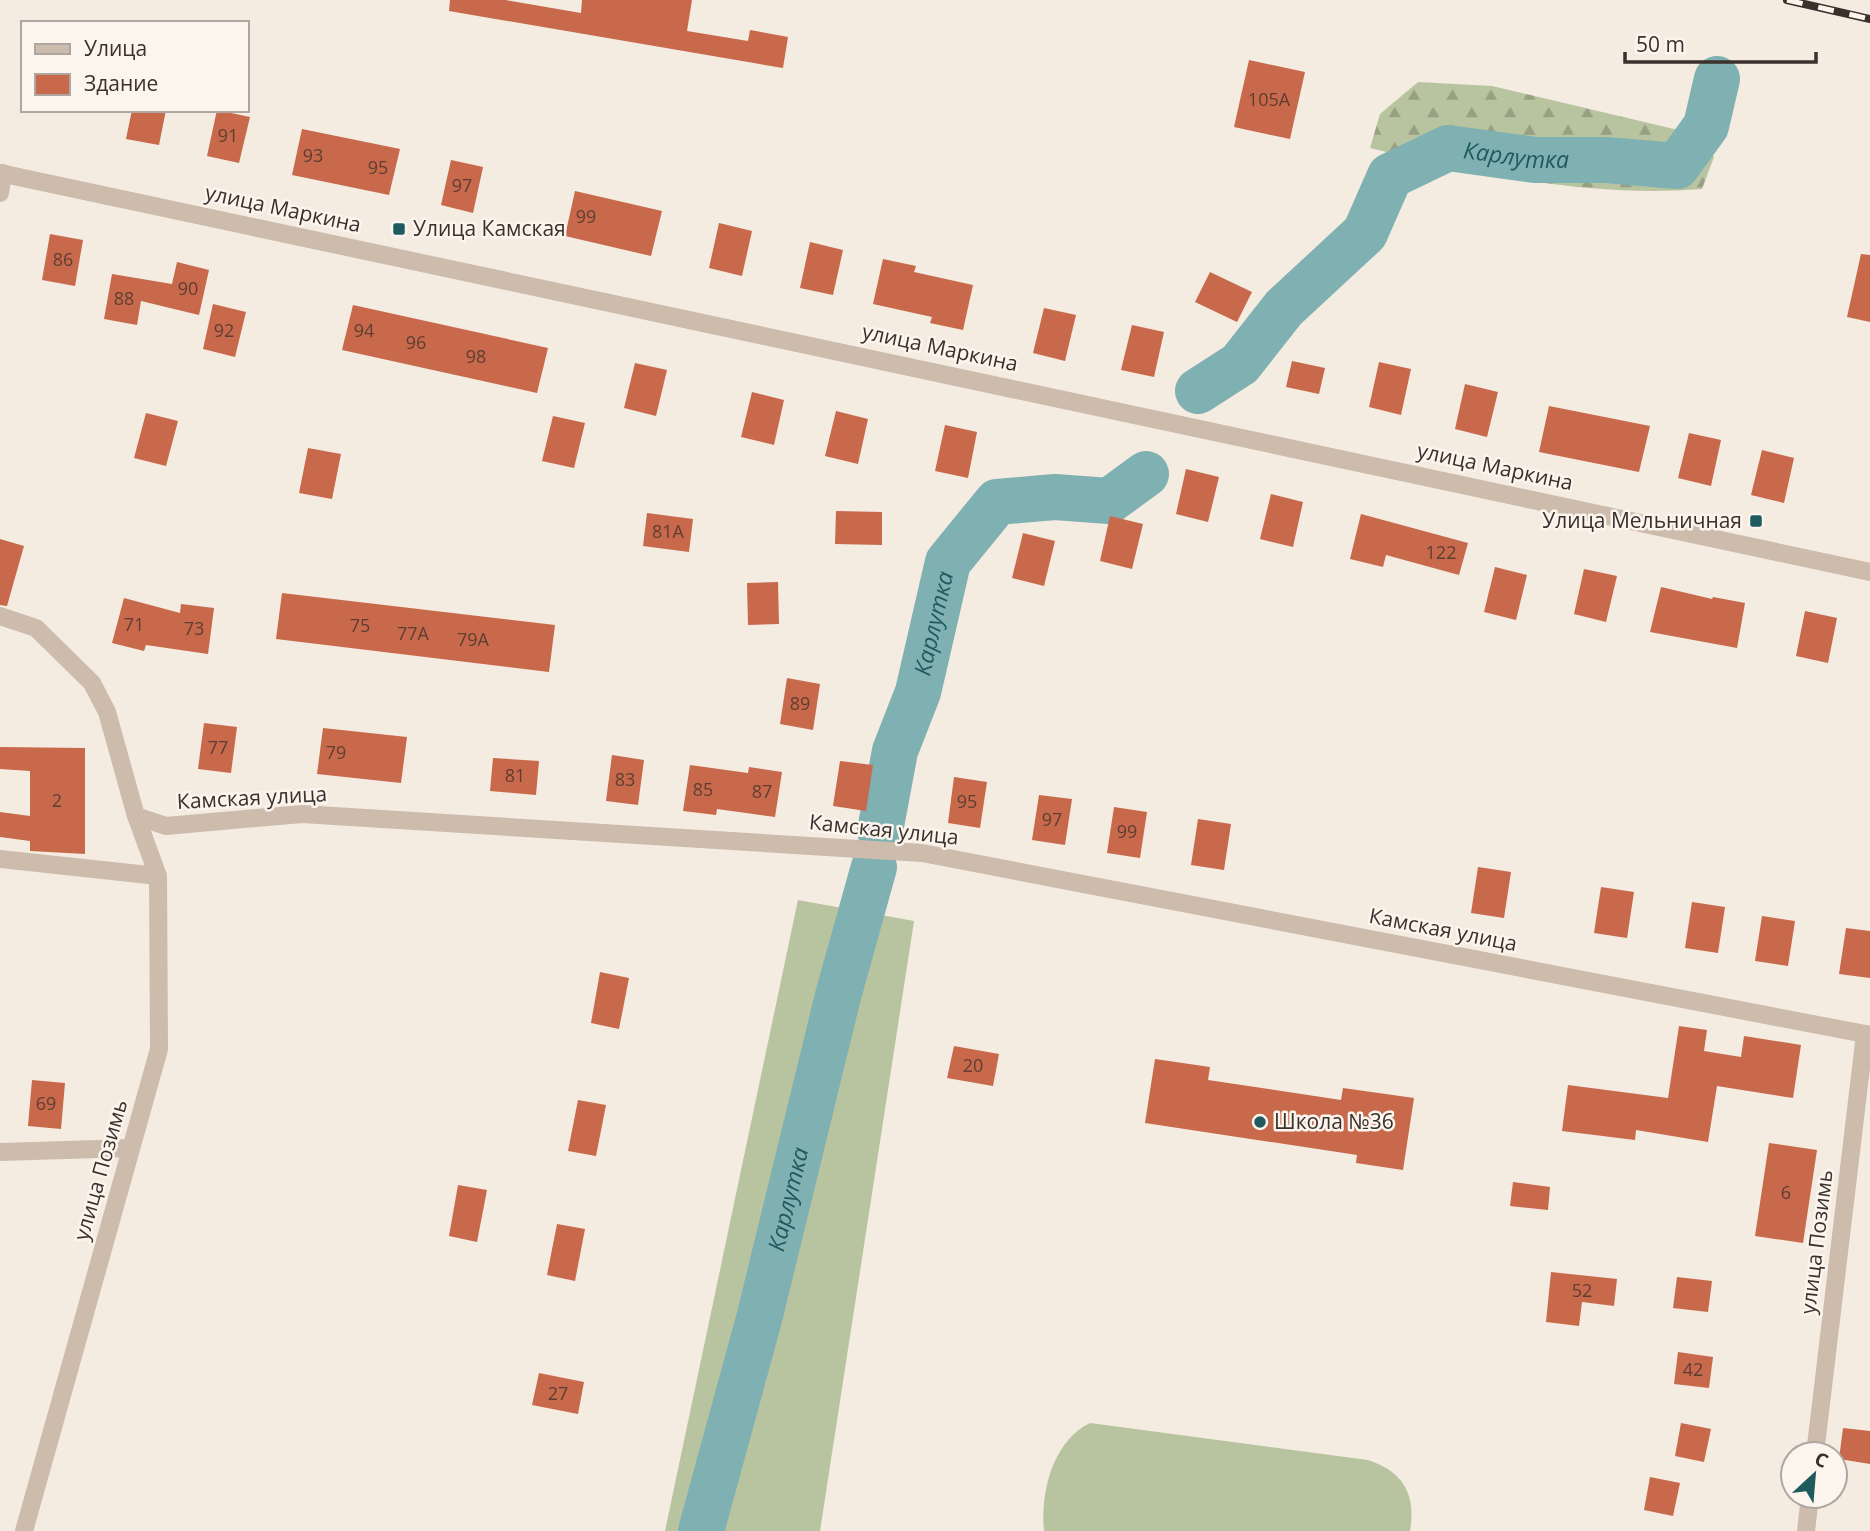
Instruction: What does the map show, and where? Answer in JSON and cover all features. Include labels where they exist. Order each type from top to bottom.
[{"type":"street","points":[[0,193],[2,173]]},
{"type":"street","name":"улица Маркина","points":[[2,173],[1870,572]]},
{"type":"street","points":[[0,615],[36,628],[92,683],[107,712],[136,816]]},
{"type":"street","name":"Камская улица","points":[[136,816],[166,826],[302,814],[922,853],[1868,1035]]},
{"type":"street","name":"улица Позимь","points":[[24,1531],[159,1049],[158,876],[136,816]]},
{"type":"street","points":[[0,859],[158,876]]},
{"type":"street","name":"улица Позимь","points":[[1817,1440],[1868,1035]]},
{"type":"street","points":[[0,1152],[131,1148]]},
{"type":"street","points":[[1806,1531],[1808,1510]]},
{"type":"green space","points":[[1418,82],[1492,86],[1695,134],[1714,157],[1702,189],[1619,190],[1493,175],[1370,148],[1380,114]]},
{"type":"green space","points":[[798,900],[914,921],[820,1531],[665,1531]]},
{"type":"green space","points":[[1090,1423],[1368,1460],[1390,1471],[1404,1486],[1411,1506],[1410,1531],[1044,1531],[1044,1500],[1052,1469],[1067,1442],[1077,1431]]},
{"type":"building","points":[[450,0],[505,0],[581,13],[582,0],[692,0],[687,31],[748,41],[750,30],[788,37],[783,68],[449,11]]},
{"type":"building","points":[[1249,60],[1305,72],[1290,139],[1234,127]]},
{"type":"building","points":[[132,112],[166,112],[159,145],[126,139]]},
{"type":"building","points":[[217,112],[250,117],[239,163],[207,156]]},
{"type":"building","points":[[302,129],[400,149],[389,195],[292,175]]},
{"type":"building","points":[[451,160],[483,167],[473,213],[441,205]]},
{"type":"building","points":[[575,191],[662,211],[651,256],[565,236]]},
{"type":"building","points":[[719,223],[752,231],[742,276],[709,268]]},
{"type":"building","points":[[50,234],[83,240],[75,286],[42,280]]},
{"type":"building","points":[[810,242],[843,250],[833,295],[800,288]]},
{"type":"building","points":[[1861,254],[1870,255],[1870,322],[1847,317]]},
{"type":"building","points":[[883,259],[916,266],[914,272],[973,285],[963,330],[930,323],[932,317],[873,304]]},
{"type":"building","points":[[177,262],[209,270],[199,315],[141,301],[137,325],[104,319],[112,274],[172,284]]},
{"type":"building","points":[[1210,272],[1252,292],[1237,322],[1195,302]]},
{"type":"building","points":[[213,304],[246,312],[235,357],[203,349]]},
{"type":"building","points":[[353,305],[548,348],[537,393],[342,350]]},
{"type":"building","points":[[1044,308],[1076,315],[1065,361],[1033,353]]},
{"type":"building","points":[[1132,325],[1164,332],[1154,377],[1121,370]]},
{"type":"building","points":[[1292,361],[1325,368],[1319,394],[1286,387]]},
{"type":"building","points":[[1379,362],[1411,369],[1401,415],[1369,407]]},
{"type":"building","points":[[635,363],[667,370],[656,416],[624,408]]},
{"type":"building","points":[[1465,384],[1498,392],[1487,437],[1455,429]]},
{"type":"building","points":[[752,392],[784,400],[774,445],[741,437]]},
{"type":"building","points":[[1549,406],[1650,426],[1639,472],[1539,452]]},
{"type":"building","points":[[836,411],[868,419],[858,464],[825,456]]},
{"type":"building","points":[[146,413],[178,421],[166,466],[134,458]]},
{"type":"building","points":[[553,416],[585,423],[574,468],[542,461]]},
{"type":"building","points":[[945,425],[977,432],[968,478],[935,471]]},
{"type":"building","points":[[1689,433],[1721,440],[1711,486],[1678,478]]},
{"type":"building","points":[[308,448],[341,454],[332,499],[299,493]]},
{"type":"building","points":[[1762,450],[1794,458],[1784,503],[1751,495]]},
{"type":"building","points":[[1186,469],[1219,477],[1208,522],[1176,514]]},
{"type":"building","points":[[1271,494],[1303,502],[1293,547],[1260,539]]},
{"type":"building","points":[[836,511],[882,512],[882,545],[835,544]]},
{"type":"building","points":[[647,513],[693,519],[689,552],[643,546]]},
{"type":"building","points":[[1361,514],[1468,543],[1459,575],[1386,555],[1383,567],[1350,559]]},
{"type":"building","points":[[1110,516],[1143,524],[1132,569],[1100,561]]},
{"type":"building","points":[[1023,533],[1055,541],[1044,586],[1012,578]]},
{"type":"building","points":[[0,539],[24,546],[7,606],[0,605]]},
{"type":"building","points":[[1495,567],[1527,575],[1516,620],[1484,612]]},
{"type":"building","points":[[1584,569],[1617,576],[1606,622],[1574,614]]},
{"type":"building","points":[[778,582],[779,624],[748,625],[747,583]]},
{"type":"building","points":[[1661,587],[1712,599],[1713,597],[1745,603],[1737,648],[1650,632]]},
{"type":"building","points":[[282,593],[555,625],[549,672],[276,639]]},
{"type":"building","points":[[124,598],[180,613],[181,604],[214,608],[208,654],[146,645],[144,651],[112,643]]},
{"type":"building","points":[[1805,611],[1837,618],[1828,663],[1796,656]]},
{"type":"building","points":[[787,678],[820,684],[813,730],[780,724]]},
{"type":"building","points":[[204,723],[237,727],[231,773],[198,769]]},
{"type":"building","points":[[323,728],[407,737],[401,783],[317,774]]},
{"type":"building","points":[[0,747],[85,748],[85,854],[30,851],[30,841],[0,837],[0,812],[30,816],[30,771],[0,769]]},
{"type":"building","points":[[612,755],[644,760],[638,805],[606,801]]},
{"type":"building","points":[[493,758],[539,761],[536,795],[490,791]]},
{"type":"building","points":[[840,761],[873,765],[866,811],[833,806]]},
{"type":"building","points":[[690,765],[748,773],[749,767],[782,772],[775,817],[717,809],[716,815],[683,811]]},
{"type":"building","points":[[954,777],[987,782],[980,828],[948,823]]},
{"type":"building","points":[[1039,795],[1072,799],[1065,845],[1032,840]]},
{"type":"building","points":[[1114,807],[1147,812],[1140,858],[1107,853]]},
{"type":"building","points":[[1198,819],[1231,824],[1224,870],[1191,865]]},
{"type":"building","points":[[1478,867],[1511,872],[1504,918],[1471,913]]},
{"type":"building","points":[[1601,887],[1634,892],[1627,938],[1594,933]]},
{"type":"building","points":[[1692,902],[1725,907],[1718,953],[1685,948]]},
{"type":"building","points":[[1762,916],[1795,921],[1788,966],[1755,961]]},
{"type":"building","points":[[1846,928],[1870,931],[1870,978],[1839,974]]},
{"type":"building","points":[[600,972],[629,978],[619,1029],[591,1023]]},
{"type":"building","points":[[1679,1026],[1707,1030],[1704,1051],[1741,1057],[1744,1036],[1801,1045],[1793,1098],[1717,1086],[1708,1142],[1636,1130],[1635,1140],[1562,1131],[1568,1085],[1668,1098]]},
{"type":"building","points":[[954,1046],[999,1054],[993,1086],[947,1078]]},
{"type":"building","points":[[1155,1059],[1210,1067],[1208,1080],[1341,1100],[1343,1088],[1414,1098],[1403,1170],[1356,1163],[1357,1155],[1145,1123]]},
{"type":"building","points":[[32,1080],[65,1083],[61,1129],[28,1126]]},
{"type":"building","points":[[578,1100],[606,1105],[596,1156],[568,1151]]},
{"type":"building","points":[[1769,1143],[1817,1150],[1803,1243],[1755,1236]]},
{"type":"building","points":[[1513,1182],[1550,1187],[1548,1210],[1510,1206]]},
{"type":"building","points":[[458,1185],[487,1190],[477,1242],[449,1236]]},
{"type":"building","points":[[557,1224],[585,1229],[575,1281],[547,1275]]},
{"type":"building","points":[[1551,1272],[1617,1279],[1614,1306],[1582,1302],[1579,1326],[1546,1322]]},
{"type":"building","points":[[1677,1277],[1712,1281],[1708,1312],[1673,1308]]},
{"type":"building","points":[[1678,1352],[1713,1357],[1709,1388],[1674,1384]]},
{"type":"building","points":[[539,1373],[584,1382],[578,1414],[532,1405]]},
{"type":"building","points":[[1681,1423],[1711,1429],[1704,1462],[1675,1456]]},
{"type":"building","points":[[1843,1428],[1870,1431],[1870,1464],[1849,1461],[1849,1440],[1841,1440]]},
{"type":"building","points":[[1650,1477],[1680,1483],[1673,1516],[1644,1510]]},
{"type":"waterway","name":"Карлутка","points":[[1198,391],[1240,364],[1284,308],[1365,233],[1390,176],[1448,148],[1535,160],[1606,160],[1677,166],[1706,126],[1717,79]]},
{"type":"waterway","name":"Карлутка","points":[[880,831],[895,751],[918,692],[948,562],[997,502],[1055,497],[1109,501],[1146,474]]},
{"type":"waterway","name":"Карлутка","points":[[701,1531],[759,1319],[838,996],[874,867]]},
{"type":"railway","points":[[1787,0],[1870,19]]},
{"type":"place","name":"Улица Камская","points":[[399,229]]},
{"type":"place","name":"Улица Мельничная","points":[[1756,521]]},
{"type":"place","name":"Школа №36","points":[[1260,1122]]}]
